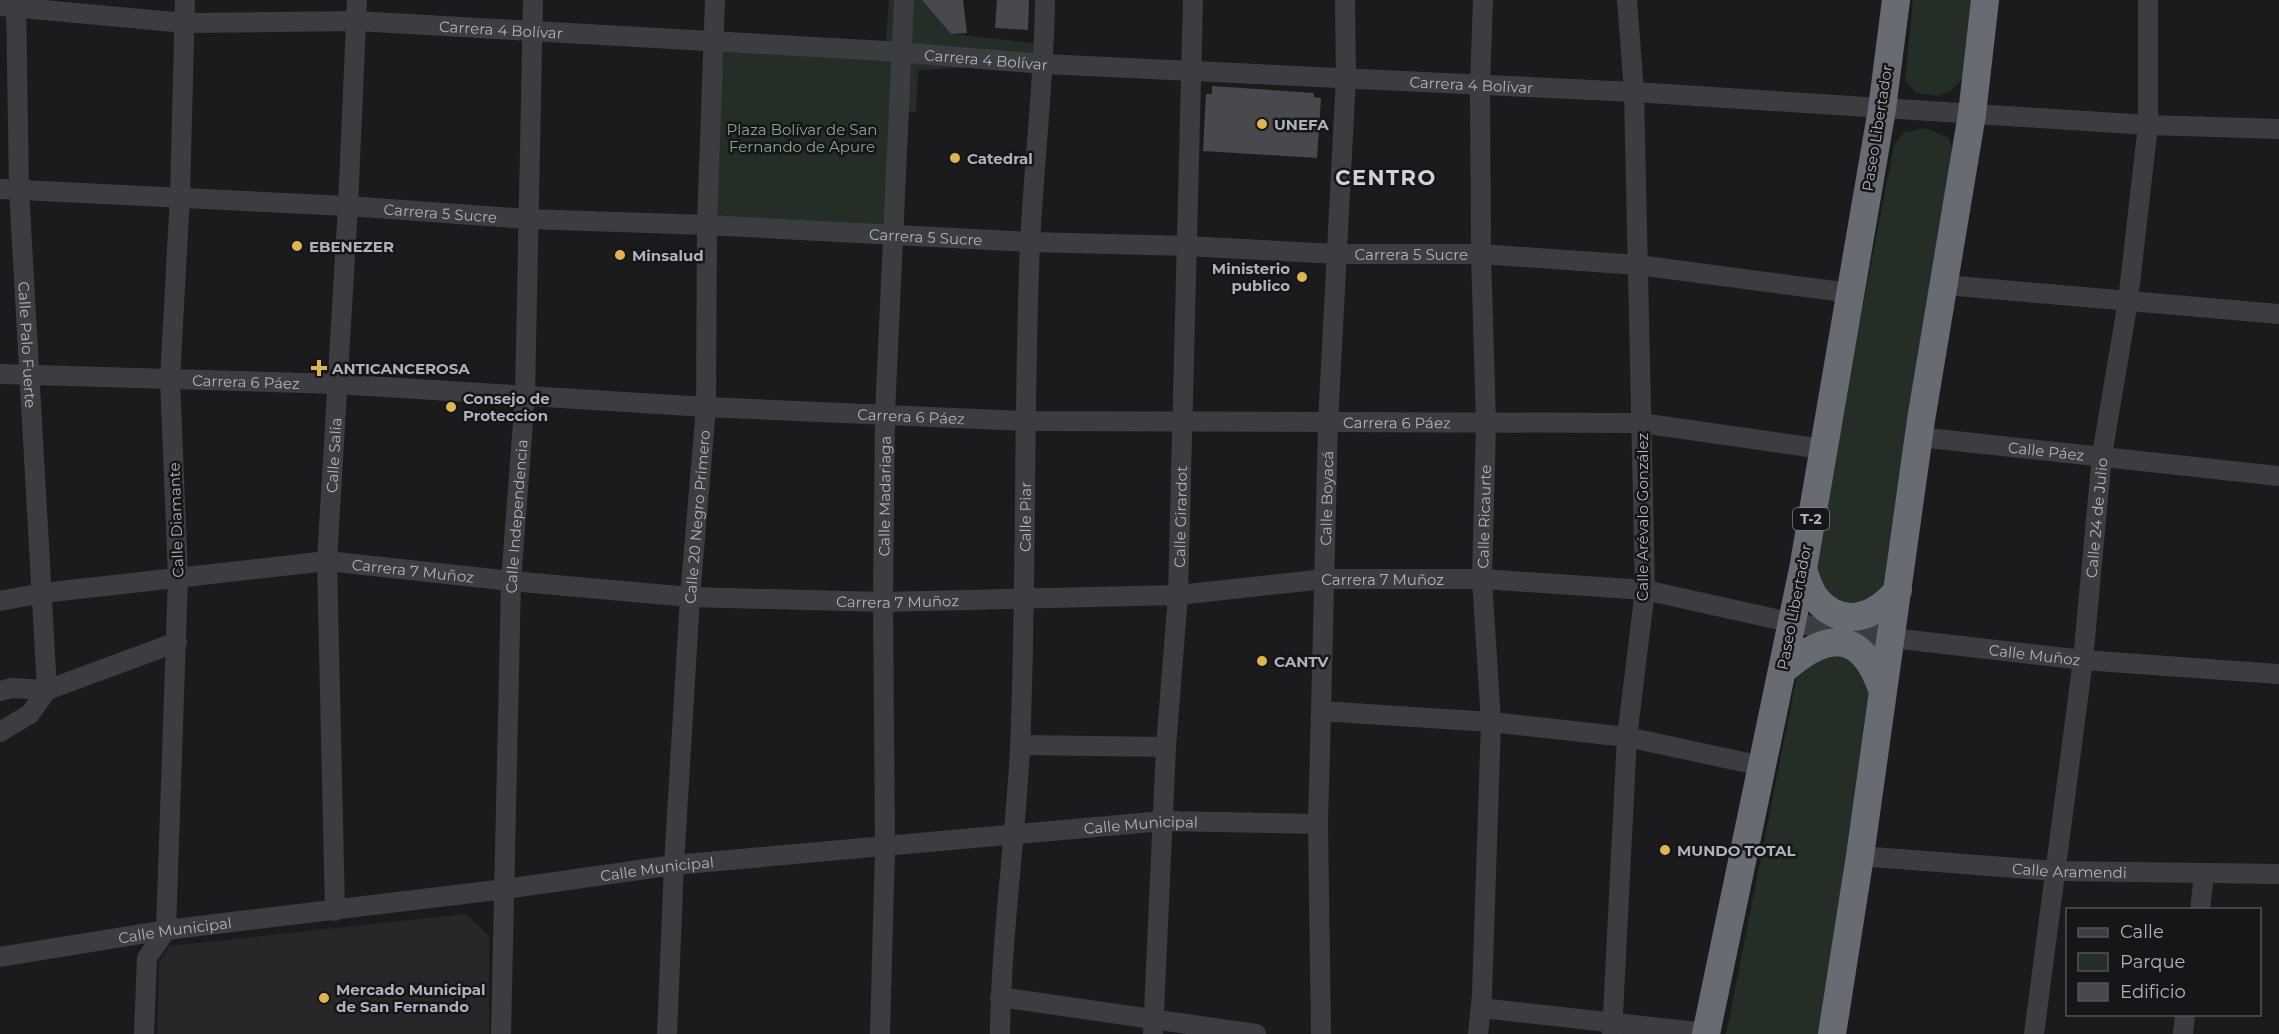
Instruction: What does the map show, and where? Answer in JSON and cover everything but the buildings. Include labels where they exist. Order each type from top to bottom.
[{"type":"highway","name":"Paseo Libertador","points":[[1706,1033],[1803,569],[1882,109],[1896,0]]},
{"type":"highway","points":[[1832,1034],[1892,638],[1919,437],[1972,114],[1984,0]]},
{"type":"highway","points":[[1803,569],[1816,599],[1831,610],[1849,618],[1865,615],[1885,607],[1898,590]]},
{"type":"highway","points":[[1782,671],[1812,648],[1829,642],[1847,644],[1862,651],[1877,675],[1883,692]]},
{"type":"street","name":"Calle Diamante","points":[[166,930],[178,577],[170,380],[180,196],[185,0]]},
{"type":"street","name":"Calle Salia","points":[[334,911],[327,561],[348,206],[357,0]]},
{"type":"street","name":"Calle Independencia","points":[[501,1034],[511,581],[525,396],[533,0]]},
{"type":"street","name":"Calle 20 Negro Primero","points":[[667,1034],[674,865],[690,597],[706,407],[707,225],[714,0]]},
{"type":"street","name":"Calle Madariaga","points":[[880,1034],[885,848],[883,602],[885,413],[891,235],[903,53],[904,0]]},
{"type":"street","name":"Calle Piar","points":[[1000,1034],[1000,997],[1015,832],[1020,746],[1030,242],[1044,64],[1045,0]]},
{"type":"street","name":"Calle Girardot","points":[[1153,1027],[1166,747],[1178,595],[1193,0]]},
{"type":"street","name":"Calle Boyacá","points":[[1321,1034],[1318,824],[1328,423],[1346,77],[1346,0]]},
{"type":"street","name":"Calle Ricaurte","points":[[1478,1034],[1481,1008],[1491,722],[1482,579],[1486,423],[1481,254],[1480,85],[1483,0]]},
{"type":"street","name":"Calle Arévalo González","points":[[1613,1027],[1628,737],[1645,590],[1634,92],[1627,0]]},
{"type":"street","name":"Calle 24 de Julio","points":[[2034,1034],[2083,660],[2102,455],[2128,301],[2148,125],[2148,0]]},
{"type":"street","name":"Carrera 4 Bolívar","points":[[11,4],[185,23],[357,21],[903,53],[1044,64],[1634,92],[2148,125],[2279,129]]},
{"type":"street","name":"Calle Palo Fuerte","points":[[11,4],[9,189],[27,375],[43,593],[47,690]]},
{"type":"street","name":"Carrera 5 Sucre","points":[[9,189],[180,196],[527,219],[707,225],[1030,242],[1187,246],[1338,254],[1481,254],[1638,265],[1850,293]]},
{"type":"street","points":[[1945,285],[2279,314]]},
{"type":"street","name":"Carrera 6 Páez","points":[[0,374],[336,384],[706,407],[885,413],[1025,421],[1641,423],[1822,449]]},
{"type":"street","name":"Calle Páez","points":[[1919,437],[2102,455],[2279,476]]},
{"type":"street","name":"Carrera 7 Muñoz","points":[[0,601],[43,593],[327,561],[690,597],[883,602],[1178,595],[1324,579],[1482,579],[1645,590],[1793,622]]},
{"type":"street","name":"Calle Muñoz","points":[[1793,622],[1892,638],[2083,660],[2279,674]]},
{"type":"street","points":[[0,692],[12,688],[47,690],[177,642]]},
{"type":"street","points":[[0,732],[30,714],[47,690]]},
{"type":"street","points":[[1321,711],[1491,722],[1628,737],[1762,766]]},
{"type":"street","points":[[1020,746],[1166,747]]},
{"type":"street","name":"Calle Municipal","points":[[0,957],[166,930],[334,911],[674,865],[885,848],[1015,832],[1163,821],[1318,824]]},
{"type":"street","name":"Calle Aramendi","points":[[1860,856],[2055,871],[2204,875],[2279,874]]},
{"type":"street","points":[[2200,908],[2204,875]]},
{"type":"street","points":[[144,1034],[147,958],[166,930]]},
{"type":"street","points":[[1000,997],[1153,1027],[1256,1034]]},
{"type":"street","points":[[1481,1008],[1613,1027],[1706,1033]]},
{"type":"street","points":[[2183,1034],[2186,1016]]},
{"type":"shaded area","name":"Mercado Municipal de San Fernando","points":[[466,914],[489,936],[489,1034],[157,1034],[159,962],[169,946]]},
{"type":"green space","name":"Plaza Bolívar de San Fernando de Apure","points":[[889,0],[922,0],[951,34],[1033,43],[1044,64],[918,70],[916,112],[901,112],[891,235],[707,225],[713,42],[885,50]]},
{"type":"green space","points":[[1913,0],[1972,0],[1964,77],[1952,90],[1938,96],[1917,93],[1905,81]]},
{"type":"green space","points":[[1926,128],[1949,138],[1955,157],[1889,593],[1879,605],[1833,607],[1813,565],[1894,145],[1903,133]]},
{"type":"green space","points":[[1837,648],[1869,678],[1869,703],[1819,1034],[1726,1034],[1799,665]]},
{"type":"place","name":"UNEFA","points":[[1262,124]]},
{"type":"place","name":"Catedral","points":[[955,158]]},
{"type":"place","name":"EBENEZER","points":[[297,246]]},
{"type":"place","name":"Minsalud","points":[[620,255]]},
{"type":"place","name":"Ministerio publico","points":[[1302,277]]},
{"type":"place","name":"ANTICANCEROSA","points":[[319,368]]},
{"type":"place","name":"Consejo de Proteccion","points":[[451,407]]},
{"type":"place","name":"CANTV","points":[[1262,661]]},
{"type":"place","name":"MUNDO TOTAL","points":[[1665,850]]},
{"type":"place","name":"Mercado Municipal de San Fernando","points":[[324,998]]},
{"type":"district","name":"CENTRO","points":[[1386,177]]}]
